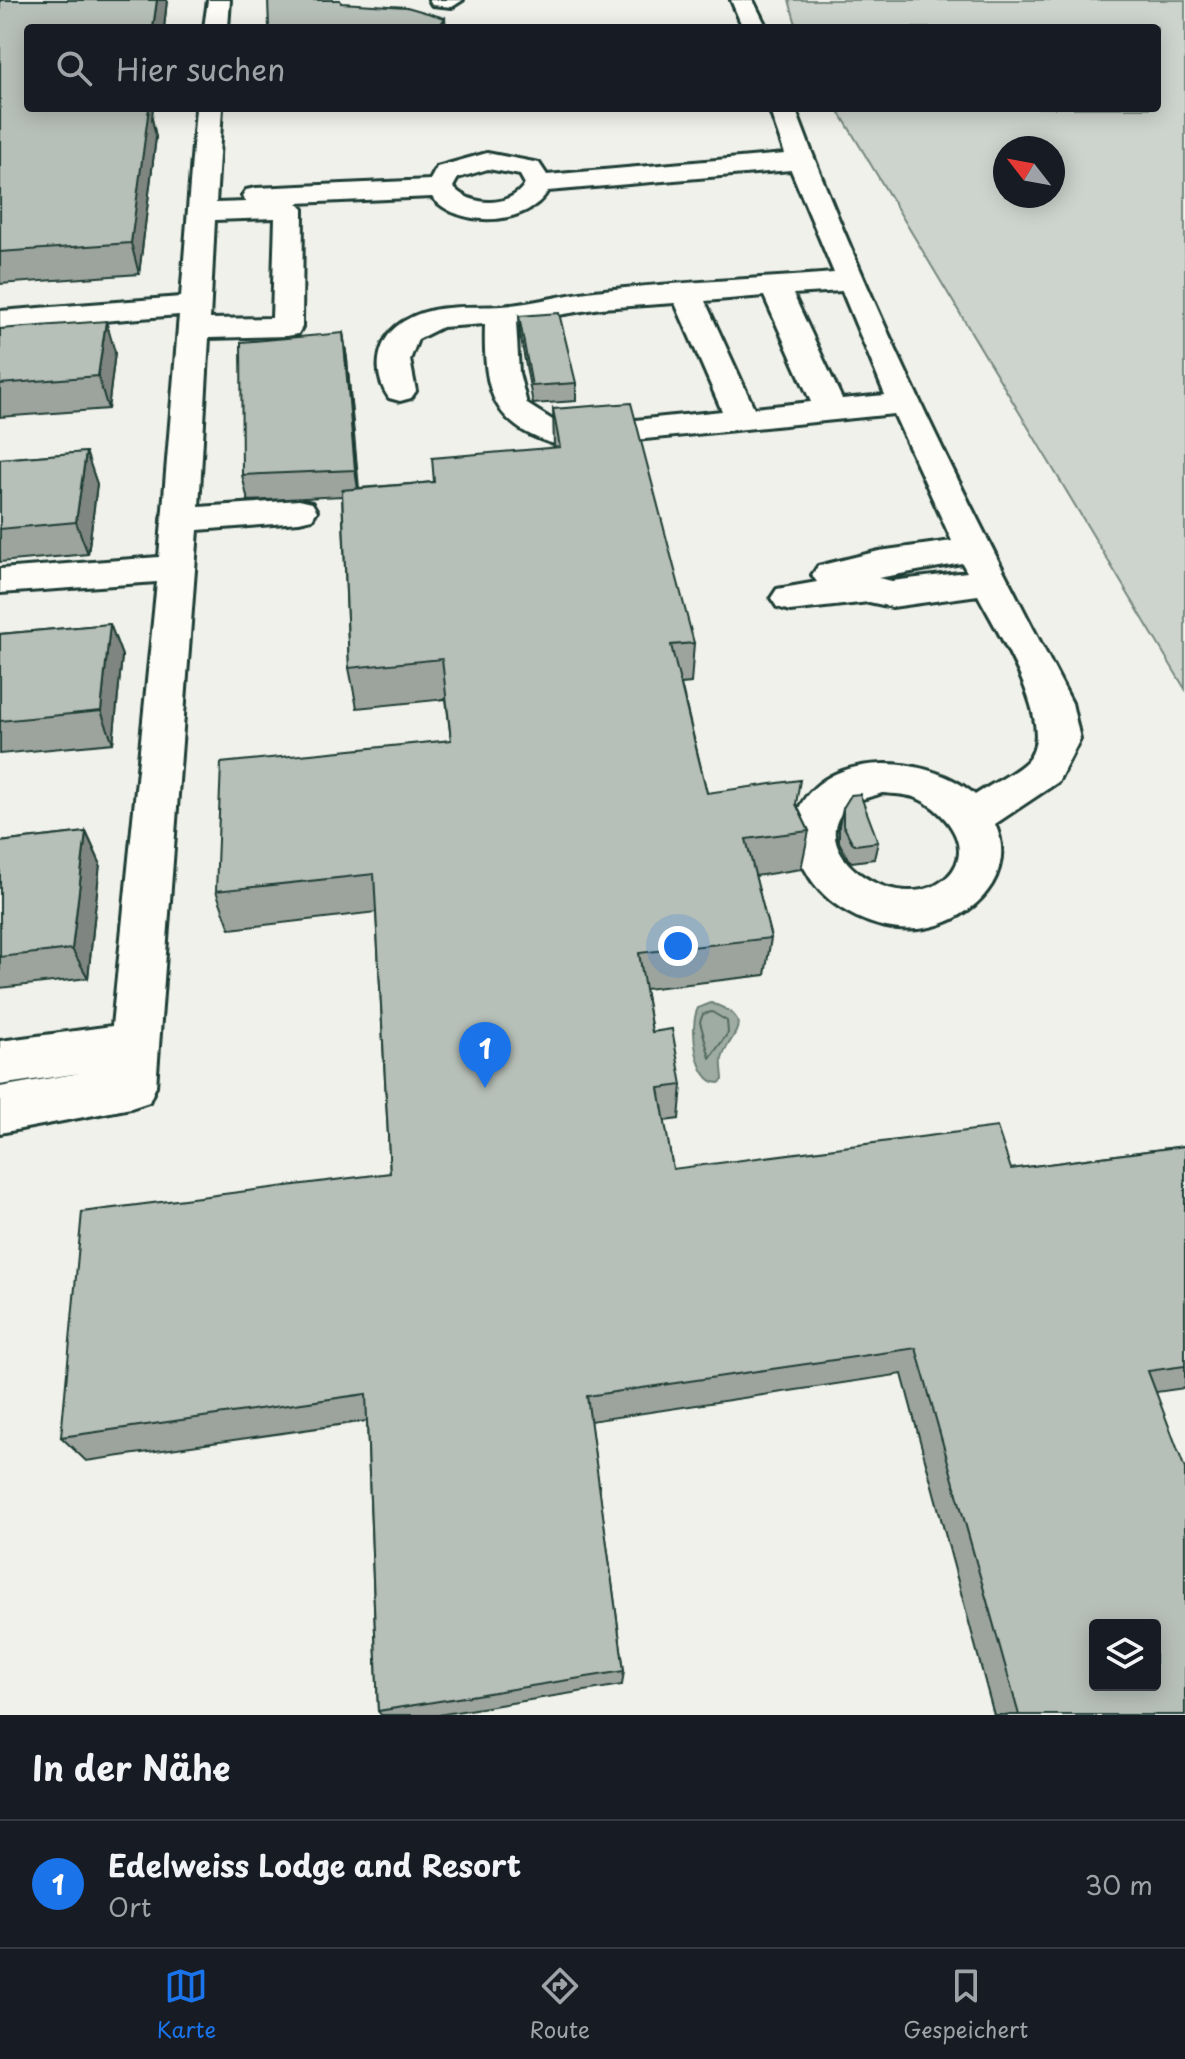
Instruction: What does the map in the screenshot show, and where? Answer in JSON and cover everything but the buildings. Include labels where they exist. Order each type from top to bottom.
[{"type":"lane","points":[[216,24],[219,0]]},
{"type":"lane","points":[[440,0],[452,0]]},
{"type":"lane","points":[[742,0],[753,24]]},
{"type":"lane","points":[[0,1110],[131,1086],[177,568],[209,112]]},
{"type":"lane","points":[[783,112],[851,281],[905,403],[982,566],[1052,703],[1059,739],[1043,771],[972,818]]},
{"type":"lane","points":[[439,188],[441,180],[458,167],[487,161],[529,169],[539,184]]},
{"type":"lane","points":[[539,184],[801,161]]},
{"type":"lane","points":[[439,188],[453,203],[483,210],[500,209],[529,200],[539,184]]},
{"type":"lane","points":[[202,205],[439,188]]},
{"type":"lane","points":[[0,320],[194,317],[287,327],[289,209],[202,205]]},
{"type":"lane","points":[[400,391],[394,357],[404,338],[425,321],[451,315],[501,315],[601,299],[851,281]]},
{"type":"lane","points":[[775,287],[830,408]]},
{"type":"lane","points":[[686,293],[742,418]]},
{"type":"lane","points":[[501,315],[498,334],[511,404],[532,425],[565,437],[830,408],[905,403]]},
{"type":"lane","points":[[180,520],[299,511]]},
{"type":"lane","points":[[787,589],[869,589],[892,594],[982,566]]},
{"type":"lane","points":[[0,581],[177,568]]},
{"type":"lane","points":[[0,1063],[135,1044]]},
{"type":"shaded area","points":[[789,0],[1185,0],[1185,689],[839,112],[1161,112],[1161,24],[796,24]]},
{"type":"water","points":[[711,1003],[726,1009],[738,1023],[724,1051],[723,1080],[719,1083],[704,1074],[694,1039],[698,1008]]},
{"type":"place","name":"Edelweiss Lodge and Resort","points":[[485,1088]]}]
